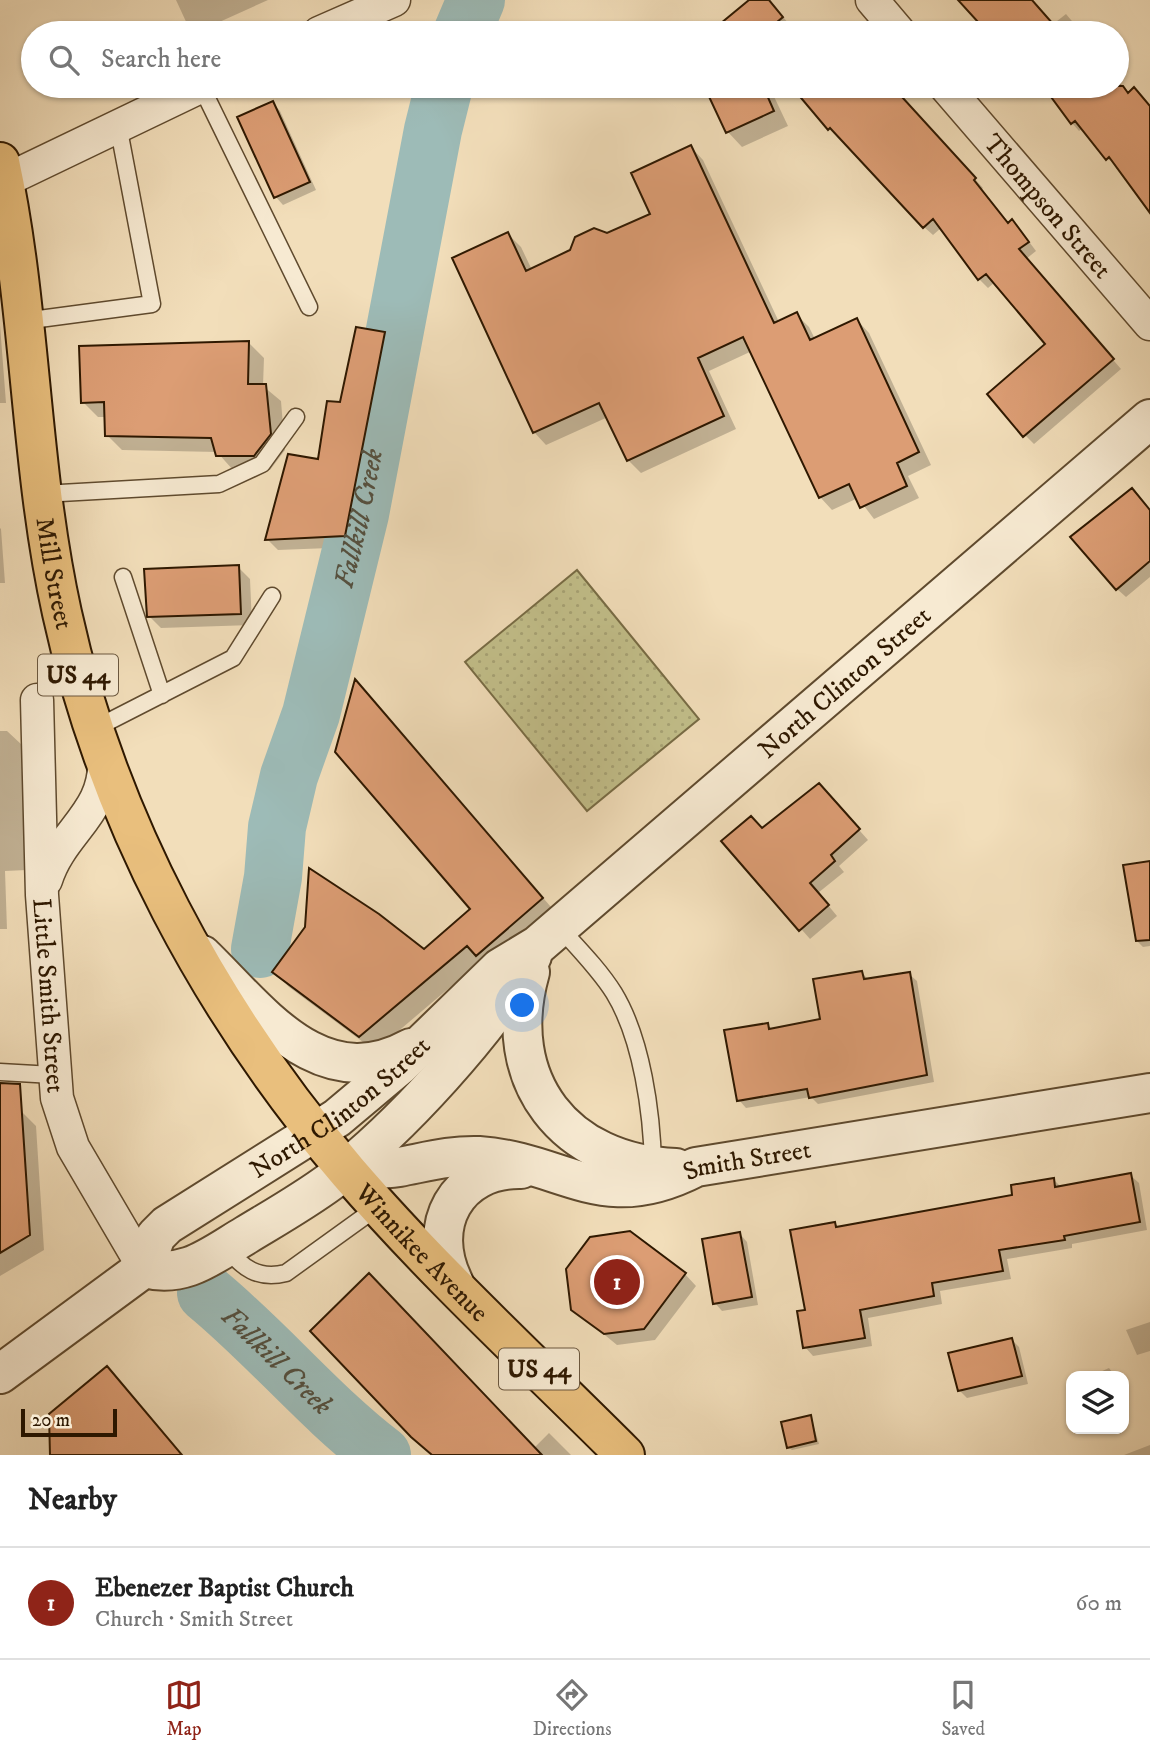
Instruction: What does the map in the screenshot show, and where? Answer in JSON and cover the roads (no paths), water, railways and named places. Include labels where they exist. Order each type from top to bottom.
[{"type":"highway","name":"Mill Street","points":[[1,175],[24,321],[40,494],[63,617],[99,741],[136,837],[188,941],[247,1039],[316,1133]]},
{"type":"highway","name":"Winnikee Avenue","points":[[316,1133],[379,1206],[625,1455]]},
{"type":"street","points":[[346,21],[394,0]]},
{"type":"street","points":[[872,0],[890,21]]},
{"type":"street","points":[[1,175],[176,98]]},
{"type":"street","name":"Thompson Street","points":[[955,98],[1150,324]]},
{"type":"street","name":"North Clinton Street","points":[[548,935],[493,1015],[384,1135],[346,1169],[306,1198],[226,1247],[177,1272],[162,1273],[144,1268],[156,1236],[167,1225],[316,1133],[367,1095],[500,968],[548,935],[1150,419]]},
{"type":"street","name":"Little Smith Street","points":[[37,699],[43,895],[52,1002],[53,1075],[64,1124],[73,1147],[144,1268]]},
{"type":"street","points":[[43,895],[57,851],[97,802],[104,778],[99,741]]},
{"type":"street","points":[[548,935],[525,989],[521,1031],[529,1075],[539,1095],[571,1133],[591,1147],[630,1162],[653,1166],[696,1167]]},
{"type":"street","points":[[188,941],[278,1029],[315,1055],[330,1061],[366,1063],[386,1058],[433,1034]]},
{"type":"street","name":"Smith Street","points":[[346,1169],[396,1167],[462,1156],[494,1159],[570,1180],[617,1188],[660,1183],[696,1167],[1150,1093]]},
{"type":"street","points":[[454,1283],[443,1243],[446,1217],[453,1202],[470,1184],[490,1173],[537,1170]]},
{"type":"street","points":[[0,1374],[144,1268]]},
{"type":"lane","points":[[208,98],[309,307]]},
{"type":"lane","points":[[24,321],[152,304],[118,125]]},
{"type":"lane","points":[[40,494],[219,484],[262,464],[296,417]]},
{"type":"lane","points":[[123,577],[162,695]]},
{"type":"lane","points":[[99,741],[162,695],[233,657],[272,596]]},
{"type":"lane","points":[[548,935],[614,992],[634,1034],[653,1138],[653,1166]]},
{"type":"lane","points":[[0,1072],[53,1075]]},
{"type":"lane","points":[[226,1247],[241,1267],[274,1276],[286,1273],[379,1206]]},
{"type":"waterway","name":"Fallkill Creek","points":[[467,21],[476,0]]},
{"type":"waterway","name":"Fallkill Creek","points":[[260,949],[273,877],[277,827],[289,776],[311,714],[360,514],[441,98]]},
{"type":"waterway","name":"Fallkill Creek","points":[[206,1293],[336,1416],[382,1455]]},
{"type":"place","name":"Ebenezer Baptist Church","points":[[617,1282]]}]
